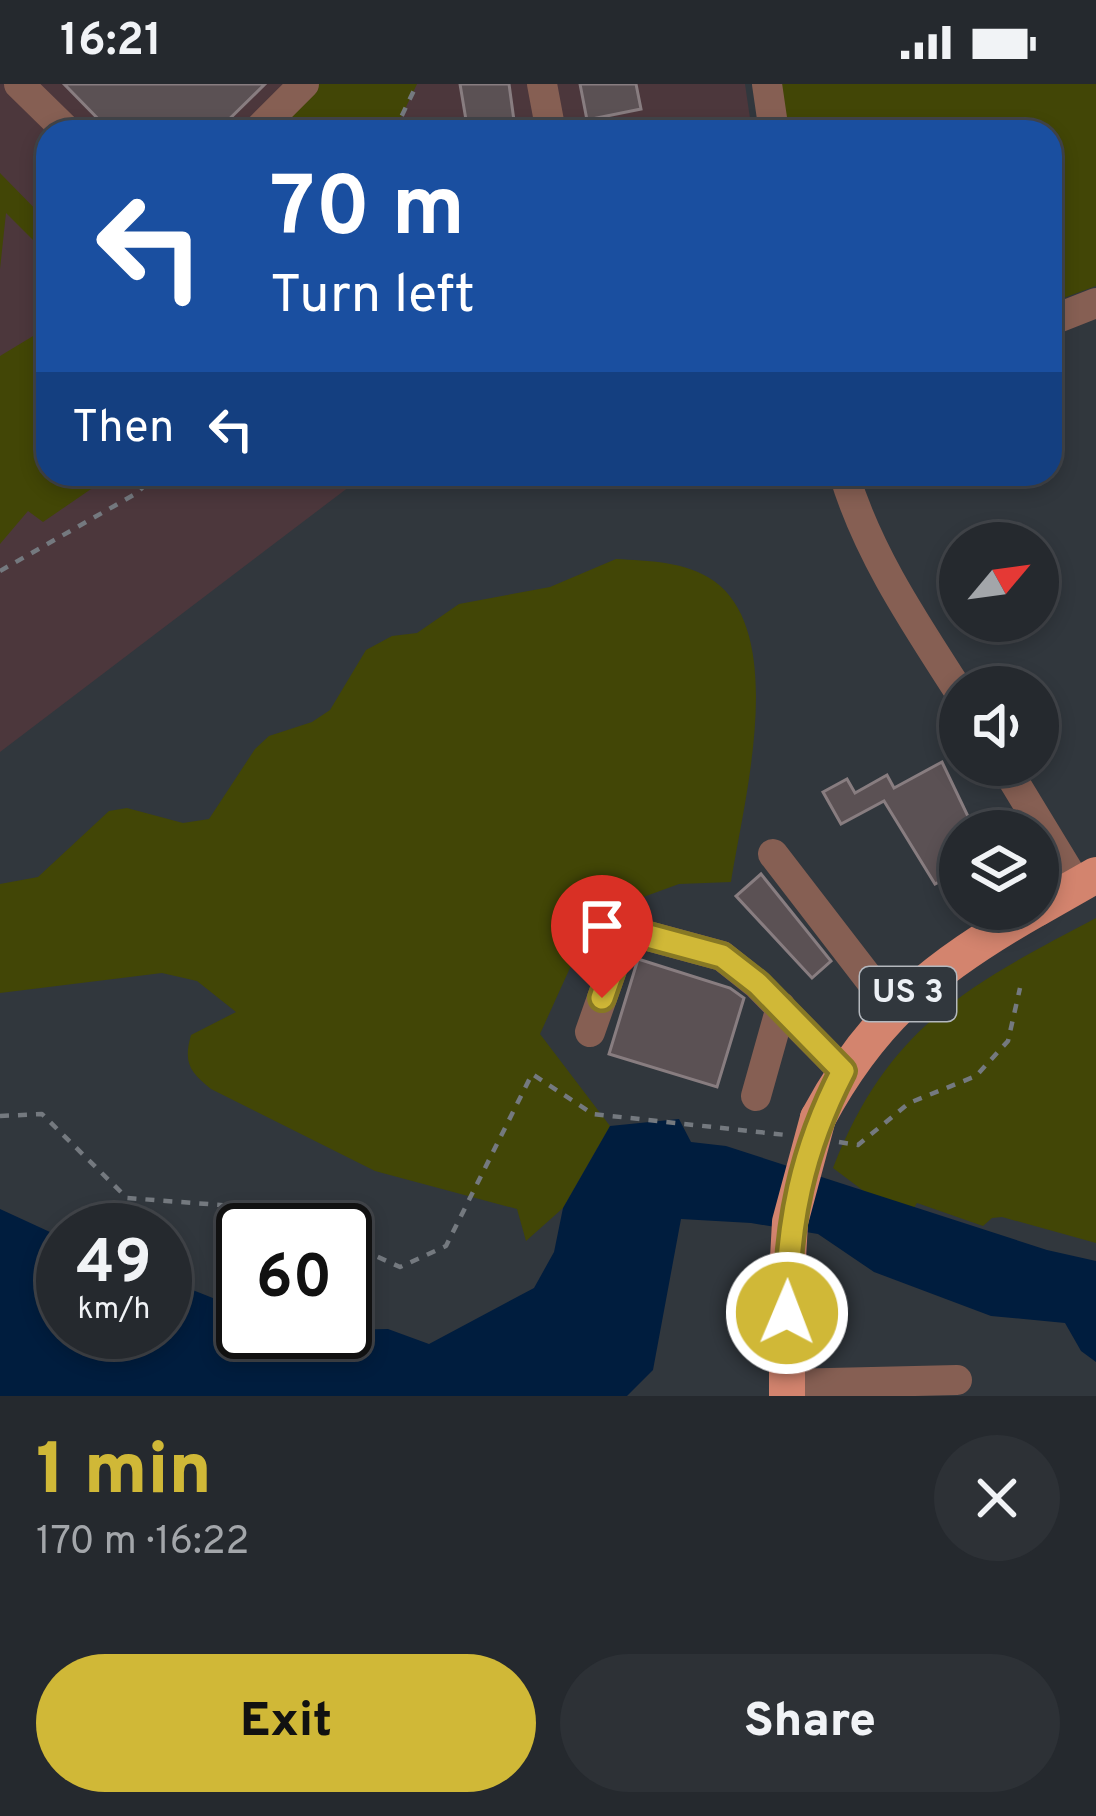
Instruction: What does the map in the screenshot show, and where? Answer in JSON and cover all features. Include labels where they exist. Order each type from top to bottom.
[{"type":"main road","name":"US 3","points":[[1059,895],[1086,880]]},
{"type":"main road","name":"US 3","points":[[787,1390],[790,1222],[817,1132],[843,1071],[892,1010],[943,964],[1000,930]]},
{"type":"street","points":[[20,84],[56,120]]},
{"type":"street","points":[[268,120],[304,84]]},
{"type":"street","points":[[542,84],[549,120]]},
{"type":"street","points":[[767,84],[772,120]]},
{"type":"street","points":[[1062,316],[1096,303]]},
{"type":"street","points":[[848,486],[868,540],[943,666]]},
{"type":"street","points":[[1019,786],[1086,880]]},
{"type":"street","points":[[773,854],[892,1010]]},
{"type":"street","points":[[590,1031],[626,930],[722,956],[781,1007],[843,1071]]},
{"type":"street","points":[[756,1096],[781,1007]]},
{"type":"street","points":[[787,1390],[957,1380]]},
{"type":"path","points":[[400,120],[417,84]]},
{"type":"path","points":[[0,571],[144,486]]},
{"type":"path","points":[[372,1254],[400,1267],[446,1246],[532,1074],[593,1114],[817,1132],[858,1145],[909,1103],[976,1076],[1008,1041],[1020,988]]},
{"type":"path","points":[[0,1117],[42,1114],[127,1198],[216,1205]]},
{"type":"shaded area","points":[[0,84],[745,84],[750,120],[36,120],[36,486],[350,486],[0,752]]},
{"type":"shaded area","points":[[317,84],[417,84],[400,120],[283,120]]},
{"type":"shaded area","points":[[775,84],[1096,84],[1096,286],[1062,299],[1062,120],[780,120]]},
{"type":"shaded area","points":[[0,173],[36,210],[36,243],[6,213],[0,269]]},
{"type":"shaded area","points":[[36,334],[36,486],[96,486],[43,522],[28,511],[0,544],[0,356]]},
{"type":"shaded area","points":[[616,559],[691,569],[714,581],[737,606],[750,640],[756,679],[751,767],[731,882],[679,884],[594,915],[540,1034],[610,1126],[563,1208],[526,1241],[517,1209],[375,1171],[211,1089],[190,1066],[191,1035],[236,1012],[197,981],[162,973],[0,993],[0,884],[38,877],[109,811],[127,808],[183,823],[209,819],[255,749],[269,736],[312,722],[330,710],[366,650],[392,636],[417,633],[459,604],[550,587]]},
{"type":"shaded area","points":[[1096,918],[1096,1243],[1002,1217],[983,1226],[917,1203],[910,1214],[865,1192],[833,1168],[879,1078],[907,1044],[971,989]]},
{"type":"water","points":[[679,1119],[691,1142],[726,1146],[1047,1250],[1096,1261],[1096,1362],[1081,1351],[1065,1323],[991,1316],[874,1272],[818,1234],[751,1223],[681,1219],[653,1370],[627,1396],[0,1396],[0,1209],[36,1226],[36,1359],[192,1359],[192,1290],[216,1299],[216,1359],[372,1359],[372,1329],[388,1329],[429,1344],[534,1288],[554,1252],[563,1208],[610,1126]]},
{"type":"building","points":[[64,84],[265,84],[228,120],[99,120]]},
{"type":"building","points":[[460,84],[509,84],[514,120],[466,120]]},
{"type":"building","points":[[580,84],[636,84],[641,109],[587,120]]},
{"type":"building","points":[[939,764],[939,786],[953,786],[965,810],[939,810],[939,882],[935,884],[884,801],[841,824],[823,792],[847,779],[855,793],[887,775],[894,788]]},
{"type":"building","points":[[761,874],[831,961],[812,978],[736,896]]},
{"type":"building","points":[[638,959],[730,988],[744,998],[717,1087],[609,1054]]},
{"type":"route","points":[[602,998],[626,930],[722,956],[758,984],[843,1071],[818,1118],[801,1170],[790,1222],[787,1313]]}]
